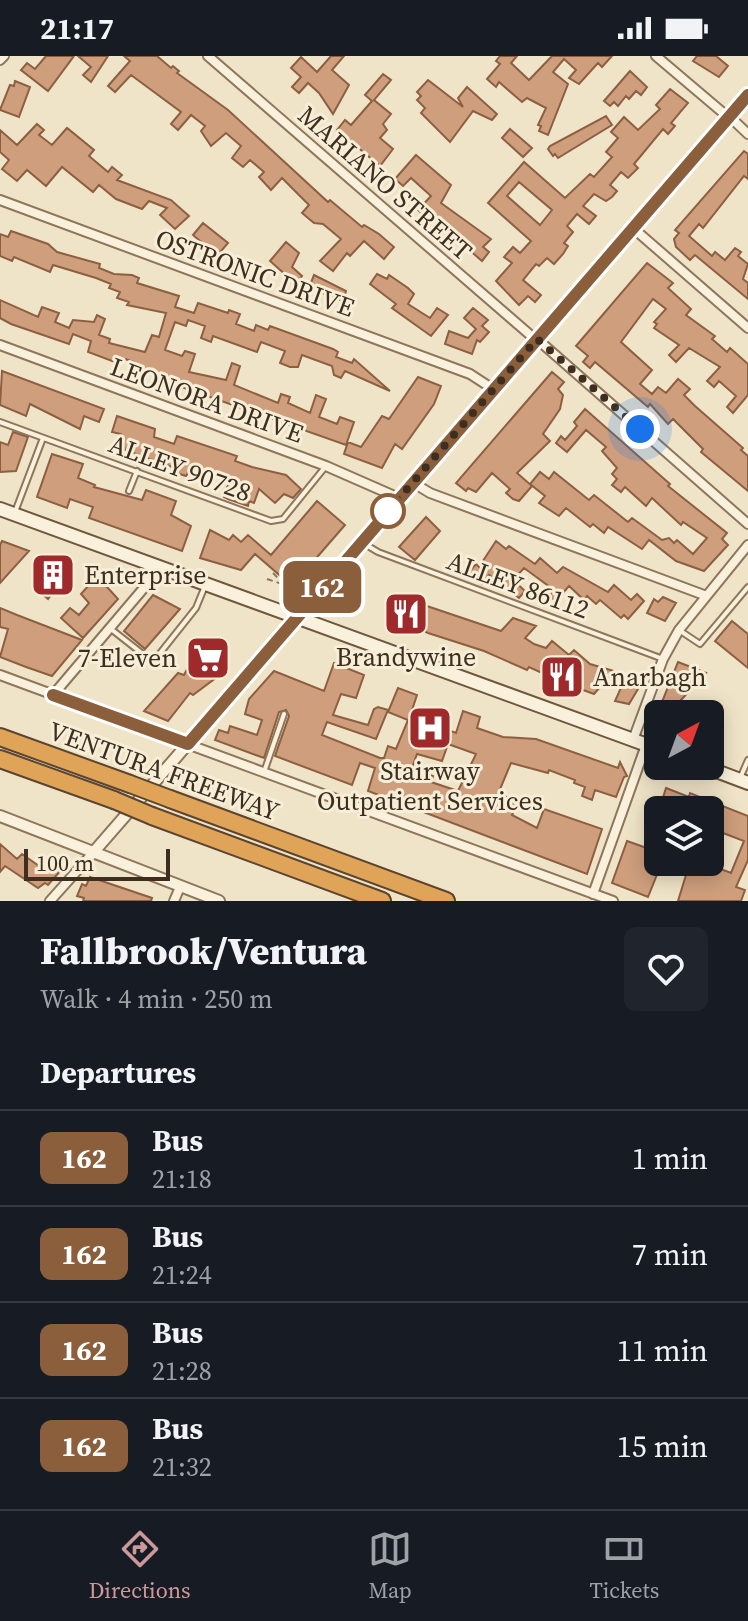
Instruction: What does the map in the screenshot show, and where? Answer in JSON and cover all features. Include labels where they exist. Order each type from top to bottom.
[{"type":"highway","name":"VENTURA FREEWAY","points":[[0,737],[446,901]]},
{"type":"highway","name":"VENTURA FREEWAY","points":[[0,759],[382,901]]},
{"type":"main road","points":[[299,616],[748,95]]},
{"type":"main road","points":[[0,510],[299,616],[644,744]]},
{"type":"main road","points":[[724,774],[743,782]]},
{"type":"street","name":"MARIANO STREET","points":[[208,56],[748,524]]},
{"type":"street","points":[[656,56],[748,134]]},
{"type":"street","name":"OSTRONIC DRIVE","points":[[0,200],[474,376],[493,389]]},
{"type":"street","points":[[633,228],[748,328]]},
{"type":"street","name":"LEONORA DRIVE","points":[[0,345],[326,466],[399,498]]},
{"type":"street","points":[[412,482],[441,497],[704,595]]},
{"type":"street","points":[[633,740],[663,659],[679,630],[704,595],[744,556],[748,545]]},
{"type":"street","points":[[53,695],[143,589],[153,565]]},
{"type":"street","points":[[50,901],[299,616]]},
{"type":"street","points":[[0,675],[613,901]]},
{"type":"street","points":[[593,894],[644,767]]},
{"type":"street","points":[[0,816],[219,901]]},
{"type":"street","points":[[174,901],[180,887]]},
{"type":"lane","name":"ALLEY 90728","points":[[0,422],[279,521],[326,466]]},
{"type":"lane","points":[[15,514],[43,438]]},
{"type":"lane","points":[[129,491],[137,471]]},
{"type":"lane","name":"ALLEY 86112","points":[[361,542],[378,552],[663,659]]},
{"type":"lane","points":[[110,628],[153,662],[196,608],[206,584]]},
{"type":"lane","points":[[679,630],[700,644],[748,587]]},
{"type":"lane","points":[[264,772],[284,714]]},
{"type":"lane","points":[[743,782],[748,760]]},
{"type":"path","points":[[273,573],[285,585],[266,580],[273,573]]},
{"type":"building","points":[[46,56],[74,56],[48,91],[21,70],[27,63],[35,69]]},
{"type":"building","points":[[78,56],[108,56],[91,82],[83,75],[91,67]]},
{"type":"building","points":[[124,56],[157,56],[171,68],[173,66],[179,71],[177,73],[228,110],[328,202],[330,200],[362,227],[364,225],[379,234],[394,247],[384,259],[364,241],[350,256],[347,253],[333,271],[320,261],[341,239],[323,224],[314,223],[302,213],[309,205],[282,178],[271,190],[259,177],[264,172],[250,160],[243,167],[232,158],[241,146],[226,133],[211,146],[201,131],[205,126],[191,115],[178,130],[171,124],[181,112],[131,75],[115,92],[108,86],[130,61]]},
{"type":"building","points":[[331,56],[344,56],[332,70],[349,85],[333,114],[308,83],[299,93],[292,87],[301,77],[291,68],[301,57],[317,72]]},
{"type":"building","points":[[500,56],[517,56],[511,63],[529,80],[552,56],[612,56],[602,67],[598,63],[579,84],[569,78],[576,70],[564,59],[553,72],[568,84],[548,135],[539,131],[541,126],[538,125],[546,108],[527,98],[522,102],[499,82],[496,87],[487,79],[500,64],[496,61]]},
{"type":"building","points":[[697,56],[716,56],[728,66],[719,77],[693,61]]},
{"type":"building","points":[[630,71],[647,87],[641,95],[636,91],[629,99],[626,96],[618,106],[614,102],[610,106],[604,101]]},
{"type":"building","points":[[383,74],[391,80],[374,100],[391,114],[383,124],[387,130],[380,138],[393,149],[380,166],[337,130],[345,120],[351,125],[372,101],[365,95]]},
{"type":"building","points":[[428,80],[463,107],[458,98],[467,87],[497,114],[492,120],[473,111],[450,142],[421,113],[425,108],[417,100],[421,96],[417,92]]},
{"type":"building","points":[[15,81],[30,87],[19,117],[0,110],[10,85],[14,86]]},
{"type":"building","points":[[670,89],[688,103],[671,123],[675,126],[668,134],[663,129],[634,164],[638,168],[628,178],[621,172],[610,185],[617,191],[612,197],[606,201],[594,194],[583,206],[596,216],[589,224],[577,214],[567,226],[573,232],[564,243],[568,246],[563,254],[554,264],[547,258],[539,266],[536,264],[523,280],[541,295],[535,302],[528,296],[519,305],[496,281],[512,263],[504,257],[513,247],[520,253],[531,241],[488,203],[524,162],[565,198],[590,174],[594,177],[612,157],[606,152],[618,138],[611,132],[624,117],[638,130],[660,109],[656,105]],"holes":[[[519,182],[552,210],[540,225],[507,196]]]},
{"type":"building","points":[[606,116],[612,125],[558,158],[548,149],[550,146]]},
{"type":"building","points":[[37,124],[44,130],[39,135],[52,145],[67,128],[94,150],[89,156],[108,172],[112,167],[122,175],[117,180],[171,200],[189,216],[175,229],[160,215],[167,208],[149,201],[142,209],[116,199],[99,185],[93,192],[62,167],[46,186],[27,170],[17,181],[2,169],[9,160],[0,152],[0,130],[17,145]]},
{"type":"building","points":[[510,129],[532,148],[523,157],[502,138]]},
{"type":"building","points":[[744,151],[748,154],[748,179],[744,176],[703,228],[699,224],[689,236],[712,256],[715,252],[725,260],[735,248],[741,252],[738,256],[748,264],[743,279],[748,283],[748,299],[695,255],[690,260],[676,247],[674,239],[679,233],[675,230]]},
{"type":"building","points":[[416,155],[451,185],[441,203],[491,239],[483,247],[489,252],[482,261],[430,216],[427,218],[418,210],[431,196],[411,178],[403,186],[395,179]]},
{"type":"building","points":[[203,223],[228,243],[217,256],[193,235]]},
{"type":"building","points":[[11,231],[48,244],[57,252],[100,264],[99,268],[114,274],[132,275],[139,278],[137,283],[179,296],[175,307],[194,313],[198,303],[228,313],[229,310],[240,314],[236,324],[254,331],[256,325],[268,330],[270,326],[333,349],[338,352],[336,357],[352,363],[354,359],[390,391],[345,371],[341,378],[334,375],[332,366],[302,355],[298,367],[290,367],[280,363],[285,351],[261,342],[257,352],[213,336],[211,342],[201,338],[205,326],[188,320],[186,326],[175,322],[165,350],[182,356],[185,351],[195,354],[189,372],[226,380],[232,363],[240,366],[234,385],[278,403],[281,394],[290,397],[288,403],[310,413],[316,395],[326,399],[319,417],[337,424],[340,417],[354,422],[346,445],[176,385],[163,380],[161,375],[132,369],[134,362],[122,358],[120,364],[88,352],[91,341],[73,334],[69,344],[11,324],[0,318],[0,300],[38,317],[42,307],[59,313],[55,322],[69,328],[73,320],[94,322],[97,315],[105,319],[99,335],[110,339],[109,343],[145,352],[152,335],[159,337],[166,313],[127,305],[129,302],[117,298],[120,292],[109,288],[111,284],[96,278],[53,265],[50,272],[14,257],[12,261],[0,256],[0,234],[8,237]]},
{"type":"building","points":[[286,242],[299,253],[292,267],[302,276],[296,284],[270,261]]},
{"type":"building","points":[[647,263],[673,283],[668,288],[691,309],[686,315],[715,336],[712,339],[727,352],[730,348],[748,364],[748,395],[733,413],[727,407],[736,396],[719,381],[714,387],[707,381],[720,367],[689,348],[676,362],[669,355],[679,345],[654,328],[657,324],[654,322],[666,309],[653,299],[621,342],[652,370],[640,384],[652,394],[658,387],[666,393],[678,379],[690,389],[684,395],[743,448],[741,450],[748,456],[748,491],[701,452],[703,449],[673,419],[668,424],[650,404],[648,407],[595,362],[590,368],[583,362],[588,356],[576,346]]},
{"type":"building","points":[[377,274],[387,279],[389,275],[408,288],[414,294],[408,304],[430,318],[437,308],[448,315],[431,336],[392,308],[396,304],[370,284]]},
{"type":"building","points":[[314,275],[346,291],[343,301],[309,288]]},
{"type":"building","points":[[473,308],[488,320],[482,326],[489,332],[480,342],[477,340],[472,354],[445,344],[449,331],[468,338],[476,329],[464,318]]},
{"type":"building","points":[[2,371],[104,409],[99,422],[84,416],[80,429],[30,404],[26,416],[0,405]]},
{"type":"building","points":[[552,372],[564,382],[558,389],[563,395],[560,409],[543,434],[550,441],[517,473],[532,486],[519,501],[506,493],[510,489],[492,473],[476,492],[468,488],[466,491],[456,483]]},
{"type":"building","points":[[418,377],[441,386],[434,404],[402,449],[395,444],[382,468],[344,454],[348,442],[361,447],[382,416],[389,419]]},
{"type":"building","points":[[585,409],[670,484],[668,486],[727,533],[722,539],[728,545],[704,571],[676,561],[649,540],[642,549],[608,527],[604,533],[593,524],[590,527],[566,508],[559,516],[539,503],[545,496],[530,484],[540,472],[549,479],[554,472],[589,500],[594,495],[628,522],[632,518],[662,540],[669,538],[674,543],[677,540],[693,554],[707,538],[683,522],[681,525],[652,498],[646,506],[625,487],[621,492],[612,485],[617,479],[612,474],[617,468],[602,451],[606,447],[586,430],[567,452],[556,443],[561,436],[565,440],[577,426],[574,422]]},
{"type":"building","points":[[117,416],[155,429],[154,437],[174,444],[177,436],[237,456],[235,461],[286,475],[301,489],[293,498],[284,494],[275,503],[259,489],[254,503],[249,501],[248,506],[228,499],[224,497],[230,479],[192,466],[186,476],[176,473],[178,469],[125,450],[121,434],[112,432]]},
{"type":"building","points":[[13,432],[28,437],[16,471],[0,472],[0,442],[8,445]]},
{"type":"building","points":[[52,454],[83,464],[78,478],[94,487],[142,500],[146,490],[176,501],[171,515],[191,526],[182,551],[89,518],[93,507],[70,499],[67,508],[37,497]]},
{"type":"building","points":[[317,501],[345,525],[292,586],[255,554],[241,570],[200,558],[210,530],[229,540],[233,535],[241,542],[248,535],[271,555]]},
{"type":"building","points":[[426,517],[440,531],[415,560],[399,547]]},
{"type":"building","points":[[2,541],[29,551],[0,583],[0,545]]},
{"type":"building","points":[[496,541],[535,564],[540,558],[557,573],[563,567],[608,592],[614,585],[631,600],[637,594],[644,601],[628,619],[624,615],[621,618],[600,600],[596,604],[587,596],[584,600],[569,586],[556,601],[549,596],[554,590],[524,568],[513,580],[525,591],[519,598],[489,575],[482,584],[469,572],[476,564],[479,567]]},
{"type":"building","points":[[54,561],[66,574],[48,599],[34,587]]},
{"type":"building","points":[[97,576],[118,599],[83,638],[61,618],[70,608],[79,615],[89,603],[81,594]]},
{"type":"building","points":[[153,595],[180,609],[145,649],[124,631]]},
{"type":"building","points":[[413,597],[421,604],[501,631],[513,618],[536,626],[525,638],[534,644],[546,648],[552,641],[569,655],[574,650],[590,664],[614,671],[594,694],[561,682],[559,687],[550,684],[551,677],[529,667],[527,670],[395,618]]},
{"type":"building","points":[[663,597],[676,603],[665,621],[647,613],[654,599],[658,602]]},
{"type":"building","points":[[0,608],[82,640],[52,676],[0,657],[8,629],[0,627]]},
{"type":"building","points":[[732,621],[748,634],[748,668],[715,641]]},
{"type":"building","points":[[200,645],[226,654],[217,677],[193,695],[190,693],[168,721],[144,711],[178,673],[184,675]]},
{"type":"building","points":[[678,662],[706,673],[681,700],[663,700]]},
{"type":"building","points":[[334,663],[364,675],[356,698],[341,694],[333,715],[368,725],[374,709],[388,710],[376,739],[327,722],[322,735],[380,758],[384,758],[388,746],[396,749],[408,720],[388,712],[398,688],[417,695],[410,716],[456,733],[463,711],[480,717],[477,728],[503,737],[536,739],[618,768],[620,762],[627,776],[616,797],[595,790],[592,800],[582,796],[585,787],[574,783],[575,780],[549,770],[548,773],[511,763],[498,794],[518,801],[512,815],[537,828],[544,809],[602,829],[587,874],[368,791],[375,768],[360,763],[352,785],[275,756],[289,716],[286,710],[279,712],[264,758],[215,740],[219,730],[228,733],[230,726],[257,735],[262,720],[245,714],[249,699],[274,671],[324,691]],"holes":[[[448,744],[476,754],[458,791],[431,782],[433,776],[412,768],[417,754],[442,761]]]},
{"type":"building","points":[[624,681],[641,684],[629,704],[615,701]]},
{"type":"building","points":[[666,788],[686,796],[663,796]]},
{"type":"building","points":[[724,806],[748,816],[748,860],[736,887],[745,890],[741,901],[678,901],[686,876],[724,876],[724,870],[731,873],[744,841],[724,833]]},
{"type":"building","points":[[627,841],[644,847],[644,876],[656,876],[648,897],[612,883]]},
{"type":"building","points":[[0,844],[17,859],[22,854],[39,866],[44,861],[50,867],[54,862],[62,869],[48,885],[45,883],[38,888],[5,866],[0,872]]},
{"type":"building","points":[[90,877],[152,898],[151,901],[83,901],[84,898],[77,896],[82,884],[86,886]]},
{"type":"bus line","name":"162","points":[[53,695],[188,744],[748,95]]},
{"type":"place","name":"Enterprise","points":[[53,575]]},
{"type":"place","name":"Brandywine","points":[[406,614]]},
{"type":"place","name":"7-Eleven","points":[[208,658]]},
{"type":"place","name":"Anarbagh","points":[[562,677]]},
{"type":"place","name":"Stairway Outpatient Services","points":[[430,728]]},
{"type":"route","points":[[388,511],[537,339],[640,429]]}]
